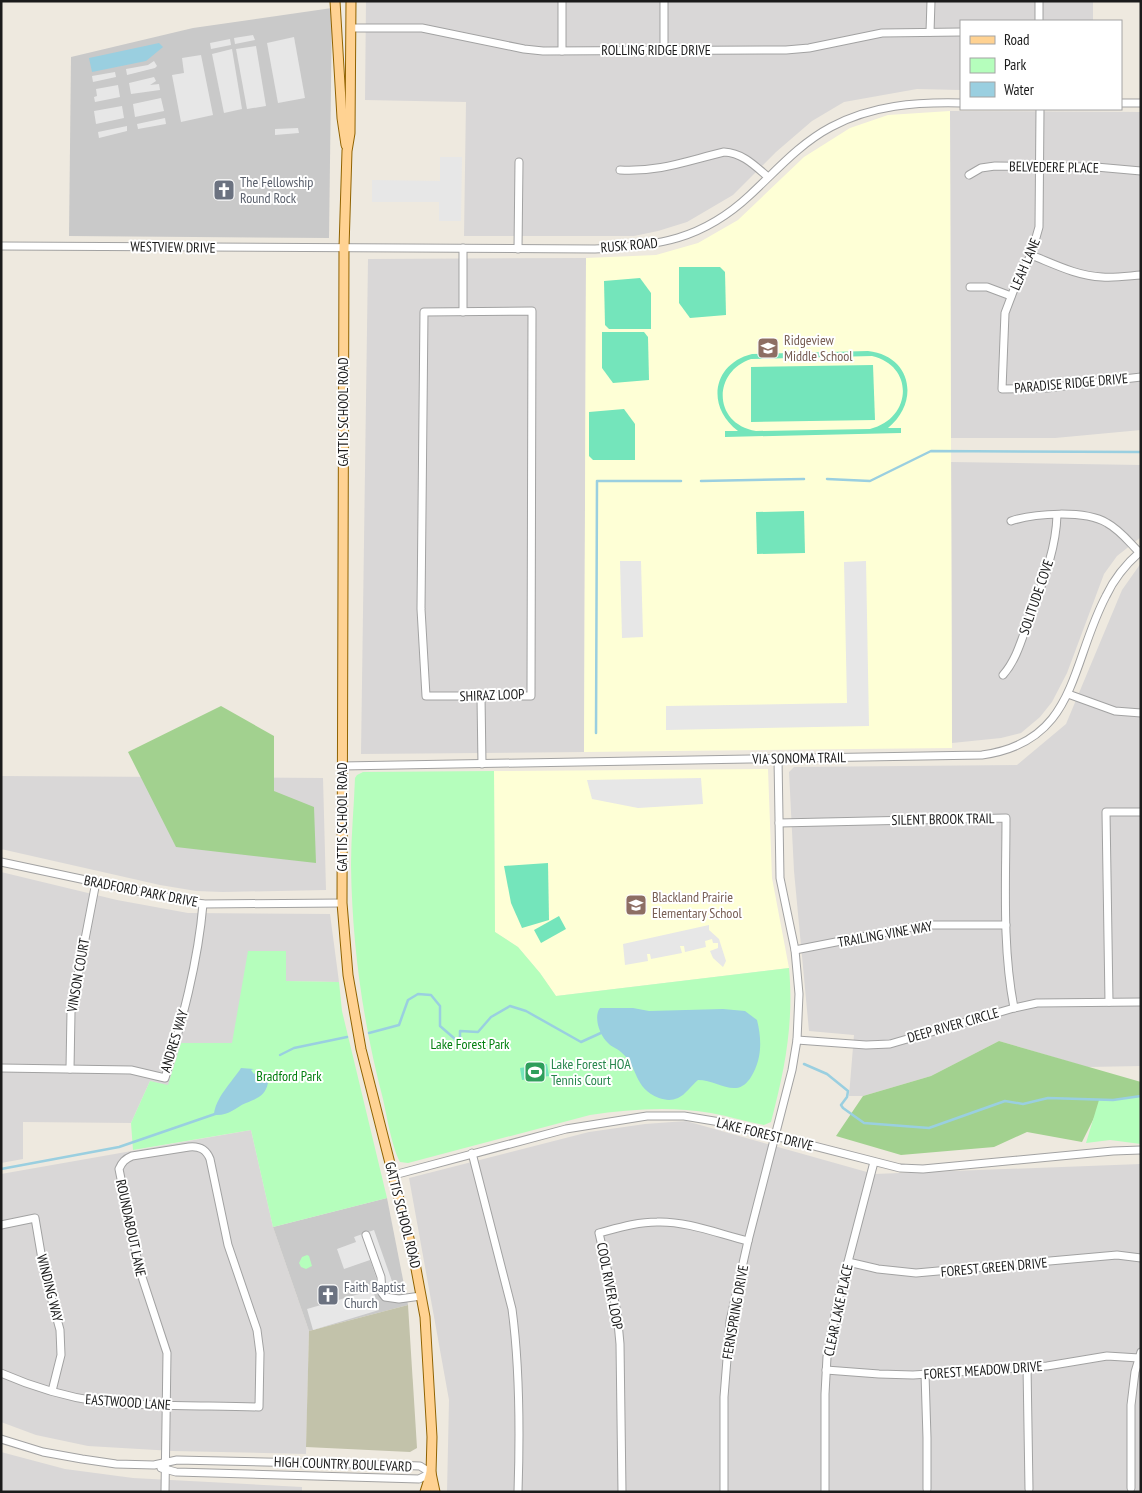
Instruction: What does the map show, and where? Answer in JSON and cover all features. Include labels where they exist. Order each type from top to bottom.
[{"type":"main road","name":"GATTIS SCHOOL ROAD","points":[[335,1],[342,118],[347,151]]},
{"type":"main road","name":"GATTIS SCHOOL ROAD","points":[[351,1],[350,132],[347,151],[344,248],[342,903],[348,975],[361,1050],[394,1174],[422,1296],[429,1369],[432,1437],[431,1473],[435,1492]]},
{"type":"main road","name":"GATTIS SCHOOL ROAD","points":[[425,1492],[431,1473]]},
{"type":"street","points":[[562,1],[562,51]]},
{"type":"street","points":[[664,1],[664,49]]},
{"type":"street","points":[[930,32],[931,1]]},
{"type":"street","points":[[1039,1],[1039,20]]},
{"type":"street","name":"ROLLING RIDGE DRIVE","points":[[352,28],[422,28],[524,49],[543,51],[798,49],[882,33],[960,32]]},
{"type":"street","name":"RUSK ROAD","points":[[344,248],[634,247],[673,240],[703,228],[735,208],[802,146],[824,131],[849,118],[898,105],[960,103]]},
{"type":"street","points":[[1122,103],[1141,103]]},
{"type":"street","name":"LEAH LANE","points":[[1002,389],[1005,313],[1031,255],[1039,227],[1040,110]]},
{"type":"street","points":[[620,170],[642,171],[661,168],[730,152],[748,160],[768,177]]},
{"type":"street","points":[[518,162],[518,248]]},
{"type":"street","name":"BELVEDERE PLACE","points":[[969,175],[980,168],[987,167],[1096,166],[1141,171]]},
{"type":"street","name":"WESTVIEW DRIVE","points":[[1,246],[344,248]]},
{"type":"street","points":[[463,312],[464,248]]},
{"type":"street","points":[[1031,255],[1091,276],[1141,275]]},
{"type":"street","points":[[970,287],[986,287],[1011,296]]},
{"type":"street","name":"SHIRAZ LOOP","points":[[532,311],[531,696],[480,697],[426,696],[422,630],[424,312],[532,311]]},
{"type":"street","name":"PARADISE RIDGE DRIVE","points":[[1002,389],[1047,388],[1141,377]]},
{"type":"street","name":"SOLITUDE COVE","points":[[1003,675],[1014,658],[1048,567],[1057,515]]},
{"type":"street","points":[[1011,521],[1028,516],[1088,517],[1106,523],[1116,529],[1140,552]]},
{"type":"street","name":"VIA SONOMA TRAIL","points":[[342,766],[973,755],[994,753],[1024,743],[1052,720],[1068,694],[1104,598],[1122,570],[1140,552]]},
{"type":"street","points":[[1068,694],[1115,710],[1141,712]]},
{"type":"street","points":[[480,697],[482,764]]},
{"type":"street","name":"FERNSPRING DRIVE","points":[[724,1492],[726,1358],[730,1321],[748,1241],[792,1070],[797,1040],[799,994],[795,950],[780,878],[778,758]]},
{"type":"street","points":[[1109,1002],[1106,812],[1141,812]]},
{"type":"street","name":"SILENT BROOK TRAIL","points":[[779,823],[1006,818],[1008,977],[1014,1008]]},
{"type":"street","name":"BRADFORD PARK DRIVE","points":[[1,862],[203,904],[342,903]]},
{"type":"street","name":"VINSON COURT","points":[[70,1069],[71,1012],[96,882]]},
{"type":"street","name":"ANDRES WAY","points":[[1,1068],[131,1070],[165,1078],[183,1017],[201,926],[203,904]]},
{"type":"street","name":"TRAILING VINE WAY","points":[[795,950],[922,925],[1006,925]]},
{"type":"street","name":"DEEP RIVER CIRCLE","points":[[797,1040],[866,1045],[890,1044],[1037,1003],[1141,1002]]},
{"type":"street","name":"LAKE FOREST DRIVE","points":[[394,1174],[566,1129],[647,1116],[684,1116],[720,1122],[900,1168],[923,1169],[1141,1150]]},
{"type":"street","name":"ROUNDABOUT LANE","points":[[165,1492],[167,1354],[139,1268],[119,1177],[121,1163],[126,1158],[196,1146],[208,1154],[228,1245],[256,1330],[260,1354],[259,1407]]},
{"type":"street","points":[[472,1153],[512,1309],[515,1332],[519,1451],[518,1492]]},
{"type":"street","name":"CLEAR LAKE PLACE","points":[[825,1492],[826,1370],[832,1328],[874,1162]]},
{"type":"street","name":"WINDING WAY","points":[[1,1225],[35,1218],[44,1270],[60,1330],[61,1356],[52,1391]]},
{"type":"street","name":"COOL RIVER LOOP","points":[[622,1492],[620,1344],[617,1312],[599,1233],[640,1223],[677,1223],[748,1241]]},
{"type":"street","points":[[366,1235],[381,1277],[382,1293],[385,1297],[399,1299],[422,1296]]},
{"type":"street","name":"FOREST GREEN DRIVE","points":[[848,1262],[878,1269],[916,1273],[1117,1255],[1141,1258]]},
{"type":"street","points":[[1131,1488],[1131,1405],[1140,1355]]},
{"type":"street","name":"FOREST MEADOW DRIVE","points":[[826,1370],[885,1375],[925,1374],[1047,1366],[1107,1356],[1140,1355]]},
{"type":"street","points":[[1027,1366],[1029,1489]]},
{"type":"street","name":"EASTWOOD LANE","points":[[1,1373],[52,1391],[101,1402],[259,1407]]},
{"type":"street","points":[[925,1374],[927,1488]]},
{"type":"street","name":"HIGH COUNTRY BOULEVARD","points":[[1,1439],[43,1452],[82,1460],[116,1464],[165,1466],[176,1472],[419,1480],[431,1473],[420,1466],[262,1461],[177,1460],[165,1466]]},
{"type":"street","points":[[261,1474],[262,1461]]},
{"type":"street","points":[[317,1477],[319,1463]]},
{"type":"shaded area","points":[[366,1],[1093,1],[1093,20],[960,20],[960,90],[917,89],[844,102],[812,121],[776,152],[733,195],[687,222],[634,236],[464,236],[466,102],[365,100]]},
{"type":"shaded area","points":[[332,8],[329,238],[69,236],[71,57],[193,28]]},
{"type":"shaded area","points":[[253,35],[255,40],[235,44],[234,38]]},
{"type":"shaded area","points":[[294,37],[305,98],[278,103],[267,43]]},
{"type":"shaded area","points":[[230,39],[231,45],[211,49],[210,43]]},
{"type":"shaded area","points":[[256,46],[266,106],[247,109],[236,49]]},
{"type":"shaded area","points":[[232,49],[242,109],[224,113],[212,54]]},
{"type":"shaded area","points":[[201,55],[213,115],[181,122],[172,75],[184,73],[182,58]]},
{"type":"shaded area","points":[[154,61],[157,66],[155,68],[127,75],[126,69],[148,65]]},
{"type":"shaded area","points":[[115,72],[116,77],[93,82],[92,76]]},
{"type":"shaded area","points":[[154,77],[156,81],[150,85],[159,84],[160,90],[131,94],[129,83]]},
{"type":"shaded area","points":[[118,85],[120,97],[95,102],[94,97],[97,96],[96,89]]},
{"type":"shaded area","points":[[161,98],[164,111],[135,117],[133,104]]},
{"type":"shaded area","points":[[122,106],[124,118],[96,124],[94,111]]},
{"type":"shaded area","points":[[950,111],[1141,112],[1141,430],[1055,438],[951,438]]},
{"type":"shaded area","name":"Ridgeview Middle School","points":[[950,111],[952,748],[584,752],[586,258],[656,255],[698,243],[738,220],[804,157],[850,128],[888,115]]},
{"type":"shaded area","points":[[165,118],[166,124],[138,129],[137,124]]},
{"type":"shaded area","points":[[127,126],[127,131],[99,138],[98,132]]},
{"type":"shaded area","points":[[298,128],[299,133],[275,135],[275,129]]},
{"type":"shaded area","points":[[440,157],[462,157],[461,221],[439,221],[439,202],[372,202],[372,180],[440,181]]},
{"type":"shaded area","points":[[586,258],[584,752],[361,754],[368,259]]},
{"type":"shaded area","points":[[951,462],[1141,465],[1141,537],[1117,556],[1104,574],[1067,673],[1052,702],[1040,717],[1021,733],[1001,738],[952,743]]},
{"type":"shaded area","points":[[620,561],[641,561],[643,637],[622,638]]},
{"type":"shaded area","points":[[866,561],[869,726],[666,730],[666,706],[847,703],[844,562]]},
{"type":"shaded area","points":[[1141,563],[1141,1066],[1087,1067],[999,1041],[931,1076],[863,1096],[849,1096],[854,1035],[809,1031],[794,871],[789,772],[794,767],[1017,765],[1066,724],[1122,590]]},
{"type":"shaded area","name":"Blackland Prairie Elementary School","points":[[768,769],[772,878],[789,968],[556,996],[518,947],[495,932],[494,771]]},
{"type":"shaded area","points":[[1,776],[323,778],[326,890],[196,891],[160,885],[1,849]]},
{"type":"shaded area","points":[[701,778],[703,804],[638,808],[592,799],[587,780]]},
{"type":"shaded area","points":[[1,872],[117,900],[188,913],[330,914],[339,982],[286,981],[232,1043],[168,1086],[150,1081],[131,1123],[23,1122],[23,1159],[1,1163]]},
{"type":"shaded area","points":[[709,925],[709,930],[719,939],[726,961],[723,967],[713,958],[710,951],[718,948],[718,943],[713,943],[712,939],[705,941],[706,947],[685,952],[684,946],[680,946],[682,953],[651,959],[650,954],[647,954],[648,961],[625,965],[623,944]]},
{"type":"shaded area","points":[[686,1121],[874,1174],[1141,1164],[1141,1492],[447,1492],[449,1400],[409,1178],[589,1132],[645,1124]]},
{"type":"shaded area","points":[[251,1130],[273,1227],[309,1331],[306,1454],[173,1451],[88,1446],[36,1435],[1,1422],[1,1174]]},
{"type":"shaded area","points":[[387,1198],[408,1305],[309,1331],[273,1227]]},
{"type":"shaded area","points":[[374,1230],[393,1284],[378,1288],[370,1260],[344,1269],[337,1249],[356,1242],[354,1237]]},
{"type":"shaded area","points":[[373,1290],[379,1310],[313,1330],[307,1309]]},
{"type":"shaded area","points":[[408,1305],[417,1448],[410,1452],[306,1447],[309,1331]]},
{"type":"shaded area","points":[[1,1452],[65,1469],[133,1478],[302,1487],[302,1492],[1,1492]]},
{"type":"green space","points":[[679,267],[720,267],[725,272],[726,315],[690,318],[679,303]]},
{"type":"green space","points":[[640,278],[651,293],[651,329],[609,329],[605,325],[604,281]]},
{"type":"green space","points":[[602,332],[644,332],[648,337],[649,380],[613,383],[602,368]]},
{"type":"green space","points":[[868,351],[883,355],[894,361],[902,371],[906,382],[905,406],[888,428],[901,428],[901,433],[725,437],[725,431],[738,431],[721,410],[718,399],[718,387],[728,367],[739,359],[752,354]],"holes":[[[872,356],[886,362],[896,370],[903,392],[900,404],[894,415],[884,423],[870,429],[756,431],[742,426],[732,419],[725,409],[724,386],[729,375],[738,366],[751,359]]]},
{"type":"green space","points":[[873,365],[875,420],[751,422],[751,367]]},
{"type":"green space","points":[[624,409],[635,424],[635,460],[593,460],[589,456],[589,412]]},
{"type":"green space","points":[[804,511],[805,553],[757,554],[756,512]]},
{"type":"green space","points":[[221,706],[274,736],[274,791],[314,807],[316,863],[176,847],[128,752]]},
{"type":"green space","name":"Lake Forest Park","points":[[494,771],[495,932],[518,947],[556,996],[789,968],[790,1008],[787,1046],[771,1122],[764,1125],[696,1111],[650,1109],[620,1111],[590,1115],[408,1163],[400,1162],[392,1140],[370,1042],[356,954],[351,865],[355,778],[363,772]]},
{"type":"green space","points":[[548,863],[549,920],[522,928],[511,903],[504,866]]},
{"type":"green space","points":[[559,916],[566,929],[541,943],[534,930]]},
{"type":"green space","name":"Bradford Park","points":[[248,951],[286,951],[286,981],[339,982],[342,1011],[387,1198],[273,1227],[251,1130],[133,1150],[131,1123],[150,1081],[168,1085],[181,1043],[232,1043]]},
{"type":"green space","points":[[999,1041],[1141,1082],[1141,1101],[1098,1110],[1082,1142],[1027,1132],[994,1147],[901,1155],[836,1136],[863,1096],[931,1076]]},
{"type":"green space","name":"Lake Forest HOA Tennis Court","points":[[547,1064],[549,1076],[522,1080],[520,1068]]},
{"type":"green space","points":[[1141,1096],[1141,1144],[1110,1140],[1086,1143],[1099,1100]]},
{"type":"green space","points":[[307,1255],[312,1266],[306,1269],[301,1267],[299,1263],[302,1257]]},
{"type":"water","points":[[159,43],[163,47],[146,61],[92,72],[89,58]]},
{"type":"water","points":[[600,1008],[633,1008],[649,1011],[723,1009],[745,1011],[757,1020],[760,1035],[759,1056],[755,1070],[750,1079],[740,1087],[731,1088],[698,1080],[681,1097],[673,1100],[659,1098],[645,1089],[627,1058],[602,1036],[597,1021]]},
{"type":"water","points":[[241,1068],[254,1069],[251,1070],[254,1074],[258,1071],[264,1074],[268,1083],[265,1091],[257,1098],[228,1113],[214,1115],[217,1102]]},
{"type":"waterway","points":[[827,479],[870,481],[931,451],[1141,452]]},
{"type":"waterway","points":[[701,481],[804,479]]},
{"type":"waterway","points":[[596,733],[597,481],[681,481]]},
{"type":"waterway","points":[[369,1033],[399,1025],[408,1000],[418,994],[431,995],[440,1006],[440,1026],[455,1039],[460,1039],[460,1031],[478,1032],[491,1017],[510,1006],[526,1011],[581,1042],[603,1032]]},
{"type":"waterway","points":[[280,1055],[294,1048],[347,1037]]},
{"type":"waterway","points":[[804,1064],[827,1074],[848,1091],[847,1097],[841,1105],[864,1123],[929,1128],[1005,1101],[1023,1104],[1048,1098],[1113,1100],[1141,1096]]},
{"type":"waterway","points":[[1,1169],[119,1147],[215,1114]]},
{"type":"place","name":"The Fellowship Round Rock","points":[[224,190]]},
{"type":"place","name":"Ridgeview Middle School","points":[[768,348]]},
{"type":"place","name":"Blackland Prairie Elementary School","points":[[636,905]]},
{"type":"place","name":"Lake Forest HOA Tennis Court","points":[[535,1072]]},
{"type":"place","name":"Faith Baptist Church","points":[[328,1295]]}]
